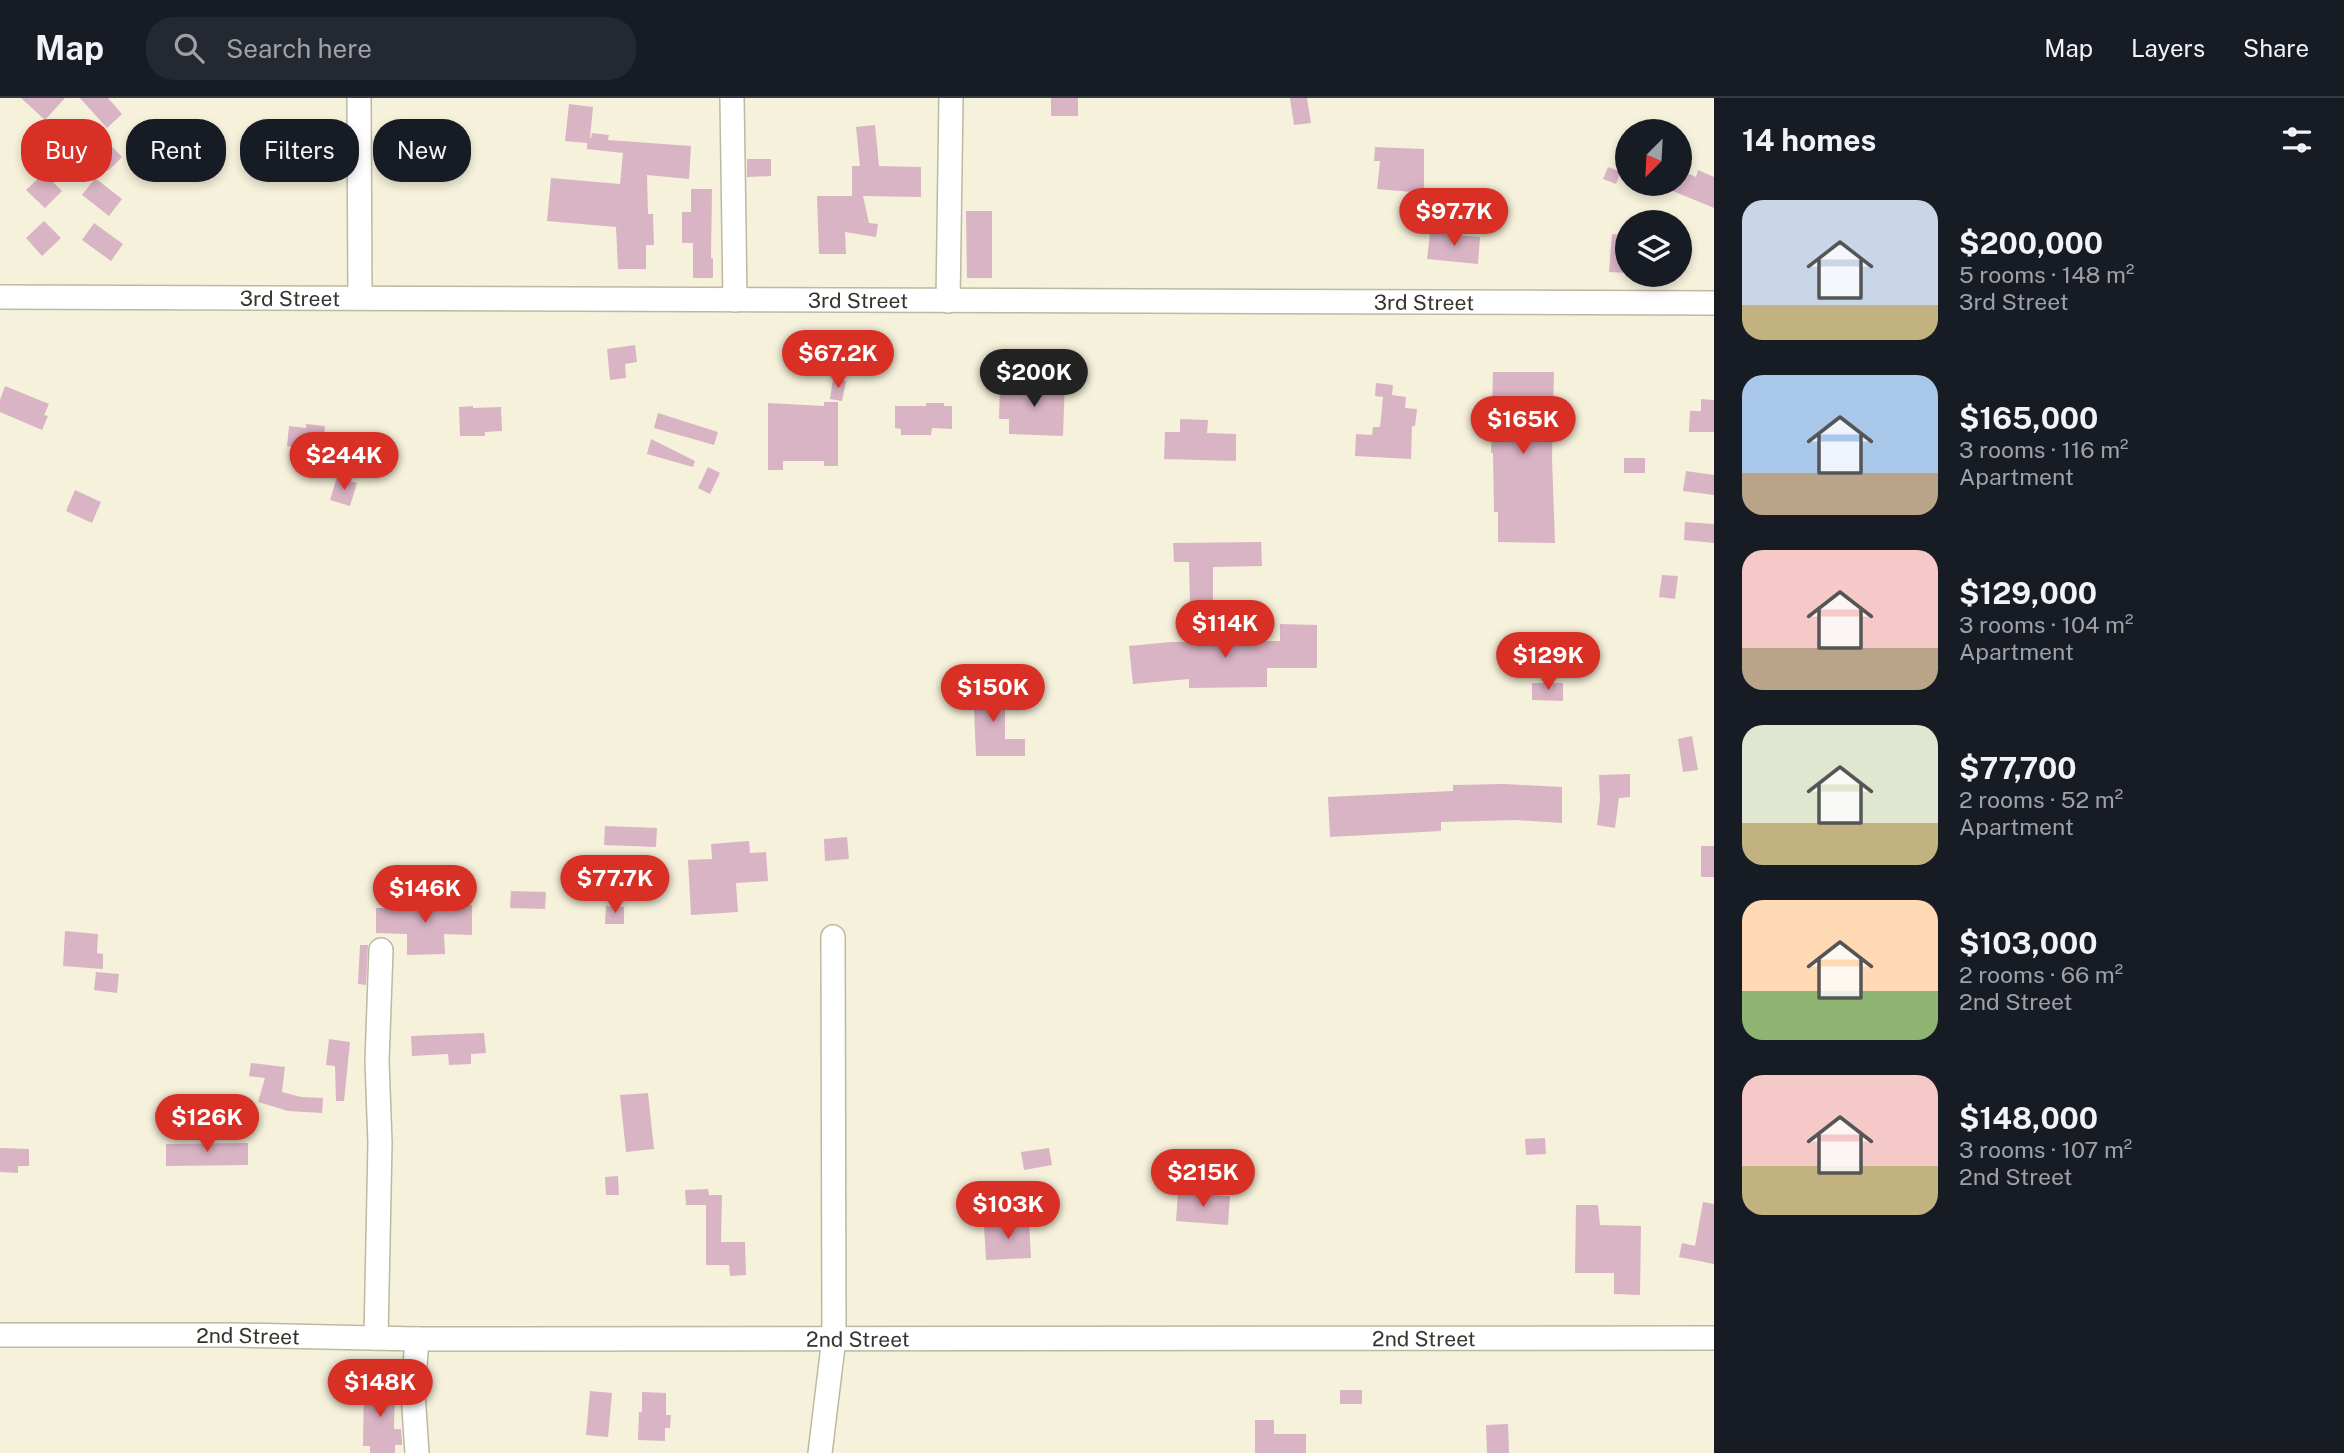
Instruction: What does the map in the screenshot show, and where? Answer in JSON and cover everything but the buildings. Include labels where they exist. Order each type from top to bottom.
[{"type":"street","points":[[359,98],[360,298]]},
{"type":"street","points":[[732,98],[735,300]]},
{"type":"street","points":[[948,301],[951,98]]},
{"type":"street","name":"3rd Street","points":[[0,298],[1714,303]]},
{"type":"street","points":[[820,1453],[834,1338],[833,937]]},
{"type":"street","points":[[376,1338],[380,1143],[377,1061],[381,950]]},
{"type":"street","name":"2nd Street","points":[[0,1335],[237,1335],[417,1339],[1714,1338]]},
{"type":"street","points":[[417,1339],[413,1393],[417,1453]]}]
